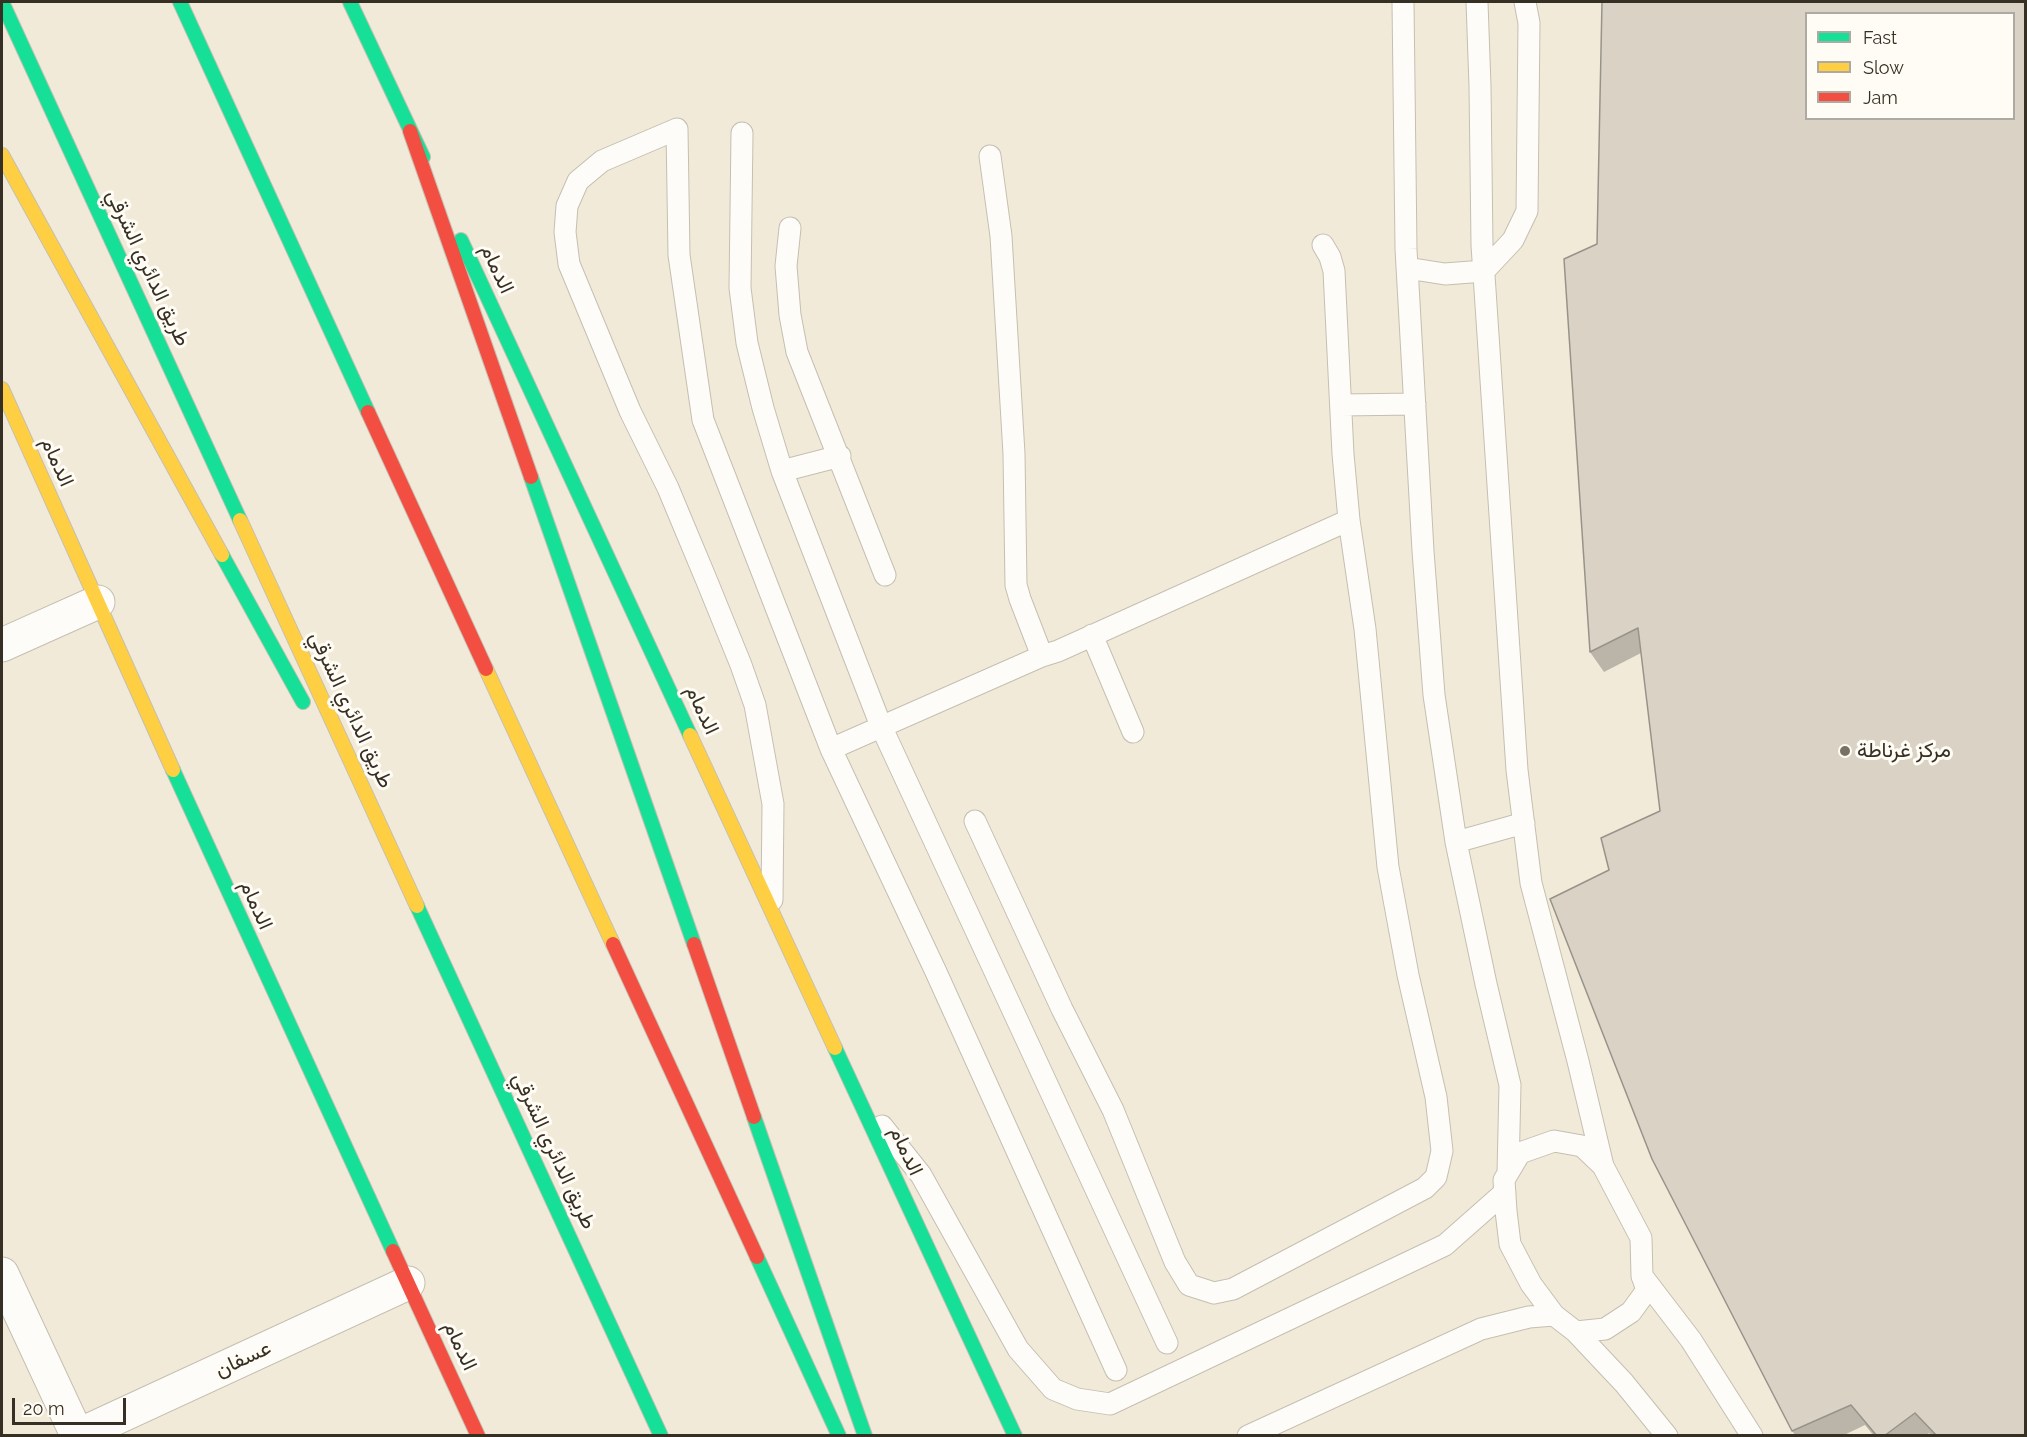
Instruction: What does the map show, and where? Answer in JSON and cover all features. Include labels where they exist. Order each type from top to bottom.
[{"type":"main road","name":"طريق الدائري الشرقي","points":[[2,2],[661,1436]]},
{"type":"main road","points":[[180,2],[839,1436]]},
{"type":"main road","name":"الدمام","points":[[350,2],[1015,1436]]},
{"type":"main road","points":[[410,131],[864,1436]]},
{"type":"main road","points":[[2,155],[310,715]]},
{"type":"main road","name":"الدمام","points":[[2,390],[241,923],[478,1436]]},
{"type":"main road","points":[[339,767],[436,943]]},
{"type":"street","points":[[2,645],[98,602]]},
{"type":"street","points":[[2,1274],[77,1435]]},
{"type":"street","name":"عسفان","points":[[77,1435],[408,1283]]},
{"type":"lane","points":[[1403,2],[1407,267],[1423,551],[1434,695],[1456,842],[1510,1085],[1506,1182],[1510,1244],[1531,1284],[1554,1316],[1576,1332],[1624,1383],[1667,1436]]},
{"type":"lane","points":[[1477,2],[1484,271],[1516,759],[1531,883],[1578,1060],[1603,1166],[1641,1239],[1642,1276],[1647,1290],[1631,1312],[1605,1329],[1576,1332]]},
{"type":"lane","points":[[1407,267],[1445,274],[1484,271],[1513,240],[1527,211],[1529,23],[1525,2]]},
{"type":"lane","points":[[771,910],[773,804],[755,705],[702,568],[668,488],[630,411],[569,264],[565,232],[567,206],[578,181],[602,161],[677,129],[679,255],[704,420],[831,749],[941,983],[1116,1370]]},
{"type":"lane","points":[[742,133],[740,288],[747,343],[782,471],[881,726],[1167,1343]]},
{"type":"lane","points":[[990,156],[1001,236],[1014,454],[1016,585],[1042,656]]},
{"type":"lane","points":[[790,228],[786,266],[790,315],[797,352],[840,456],[885,575]]},
{"type":"lane","points":[[975,821],[1062,1009],[1113,1110],[1175,1262],[1189,1285],[1214,1293],[1233,1289],[1425,1188],[1436,1177],[1443,1151],[1436,1097],[1408,975],[1388,867],[1365,629],[1349,520],[1334,271],[1323,245]]},
{"type":"lane","points":[[1341,405],[1415,404]]},
{"type":"lane","points":[[782,471],[840,456]]},
{"type":"lane","points":[[831,749],[1058,651],[1349,520]]},
{"type":"lane","points":[[1092,635],[1133,732]]},
{"type":"lane","points":[[1456,842],[1524,823]]},
{"type":"lane","points":[[857,1095],[921,1175],[1018,1349],[1053,1389],[1077,1399],[1110,1404],[1445,1245],[1506,1182],[1520,1153],[1554,1141],[1582,1146],[1603,1166]]},
{"type":"lane","points":[[1642,1276],[1691,1340],[1752,1436]]},
{"type":"lane","points":[[1248,1436],[1481,1329],[1529,1317],[1554,1316]]},
{"type":"building","name":"مركز غرناطة","points":[[1602,2],[2025,2],[2025,1436],[1937,1436],[1915,1413],[1884,1436],[1877,1436],[1851,1405],[1792,1431],[1652,1159],[1550,899],[1609,870],[1601,838],[1660,811],[1638,628],[1590,652],[1564,259],[1597,244]]},
{"type":"traffic: fast","points":[[2,2],[240,520]]},
{"type":"traffic: fast","points":[[180,2],[368,412]]},
{"type":"traffic: fast","points":[[350,2],[423,157]]},
{"type":"traffic: fast","points":[[461,240],[690,735]]},
{"type":"traffic: fast","points":[[531,477],[694,944]]},
{"type":"traffic: fast","points":[[222,555],[303,702]]},
{"type":"traffic: fast","points":[[173,770],[393,1251]]},
{"type":"traffic: fast","points":[[417,906],[661,1436]]},
{"type":"traffic: fast","points":[[835,1048],[1015,1436]]},
{"type":"traffic: fast","points":[[754,1117],[865,1436]]},
{"type":"traffic: fast","points":[[757,1257],[839,1436]]},
{"type":"traffic: slow","points":[[2,155],[222,555]]},
{"type":"traffic: slow","points":[[2,389],[173,770]]},
{"type":"traffic: slow","points":[[240,520],[417,906]]},
{"type":"traffic: slow","points":[[486,669],[613,944]]},
{"type":"traffic: slow","points":[[690,735],[835,1048]]},
{"type":"traffic: jam","points":[[410,131],[531,477]]},
{"type":"traffic: jam","points":[[368,412],[486,669]]},
{"type":"traffic: jam","points":[[613,944],[757,1257]]},
{"type":"traffic: jam","points":[[694,944],[754,1117]]},
{"type":"traffic: jam","points":[[393,1251],[478,1436]]},
{"type":"place","name":"مركز غرناطة","points":[[1845,751]]}]
